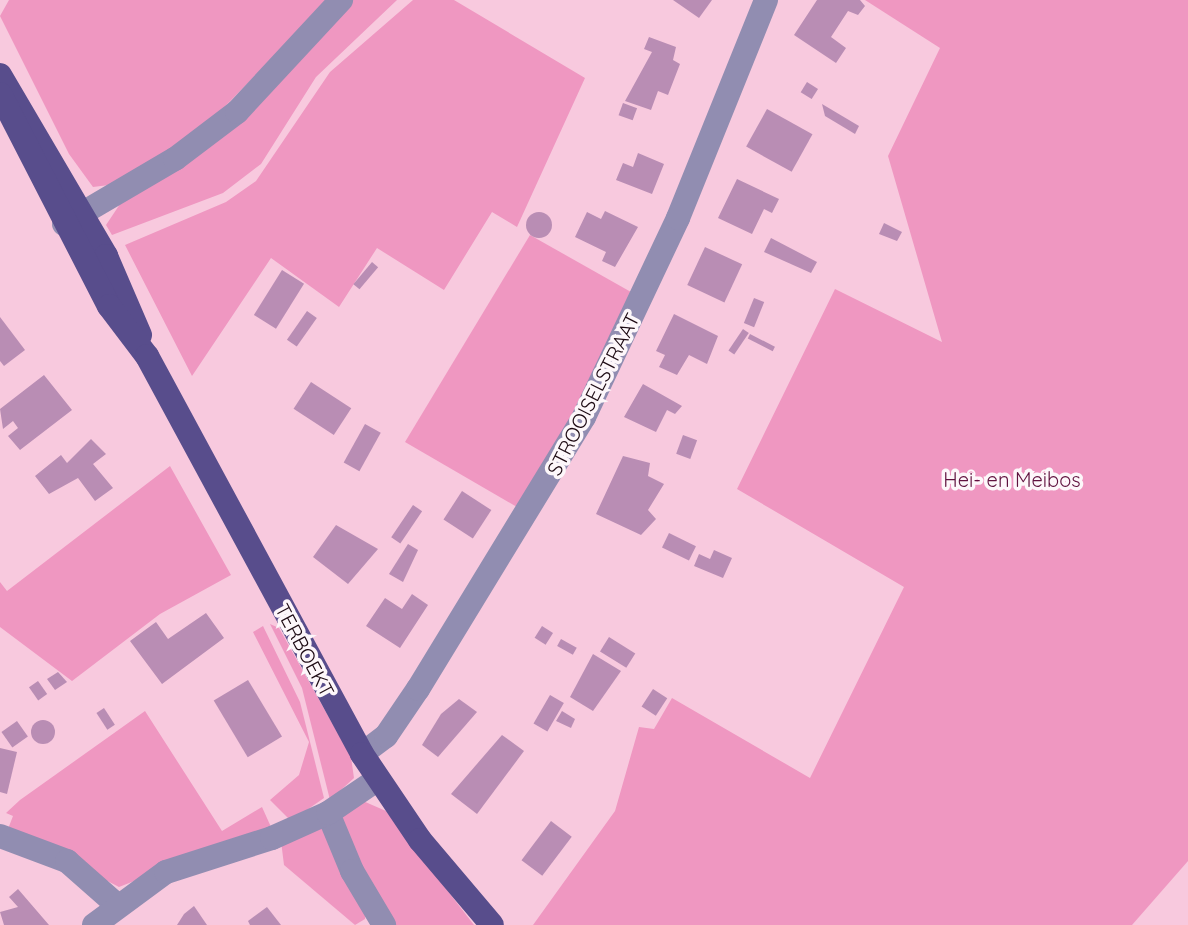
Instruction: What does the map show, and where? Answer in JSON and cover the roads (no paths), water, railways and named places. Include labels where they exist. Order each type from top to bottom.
[{"type":"main road","name":"TERBOEKT","points":[[0,75],[74,219]]},
{"type":"main road","name":"TERBOEKT","points":[[0,94],[74,219],[126,294],[147,356],[362,754],[492,925]]},
{"type":"street","points":[[74,219],[175,159],[237,112],[341,0]]},
{"type":"street","name":"STROOISELSTRAAT","points":[[362,754],[386,736],[418,689],[584,417],[678,218],[766,0]]},
{"type":"street","points":[[94,925],[116,904],[166,872],[328,813],[378,779]]},
{"type":"street","points":[[328,813],[352,871],[384,925]]},
{"type":"street","points":[[0,836],[67,861],[116,904]]},
{"type":"park label","name":"Hei- en Meibos","points":[[1012,479]]}]
